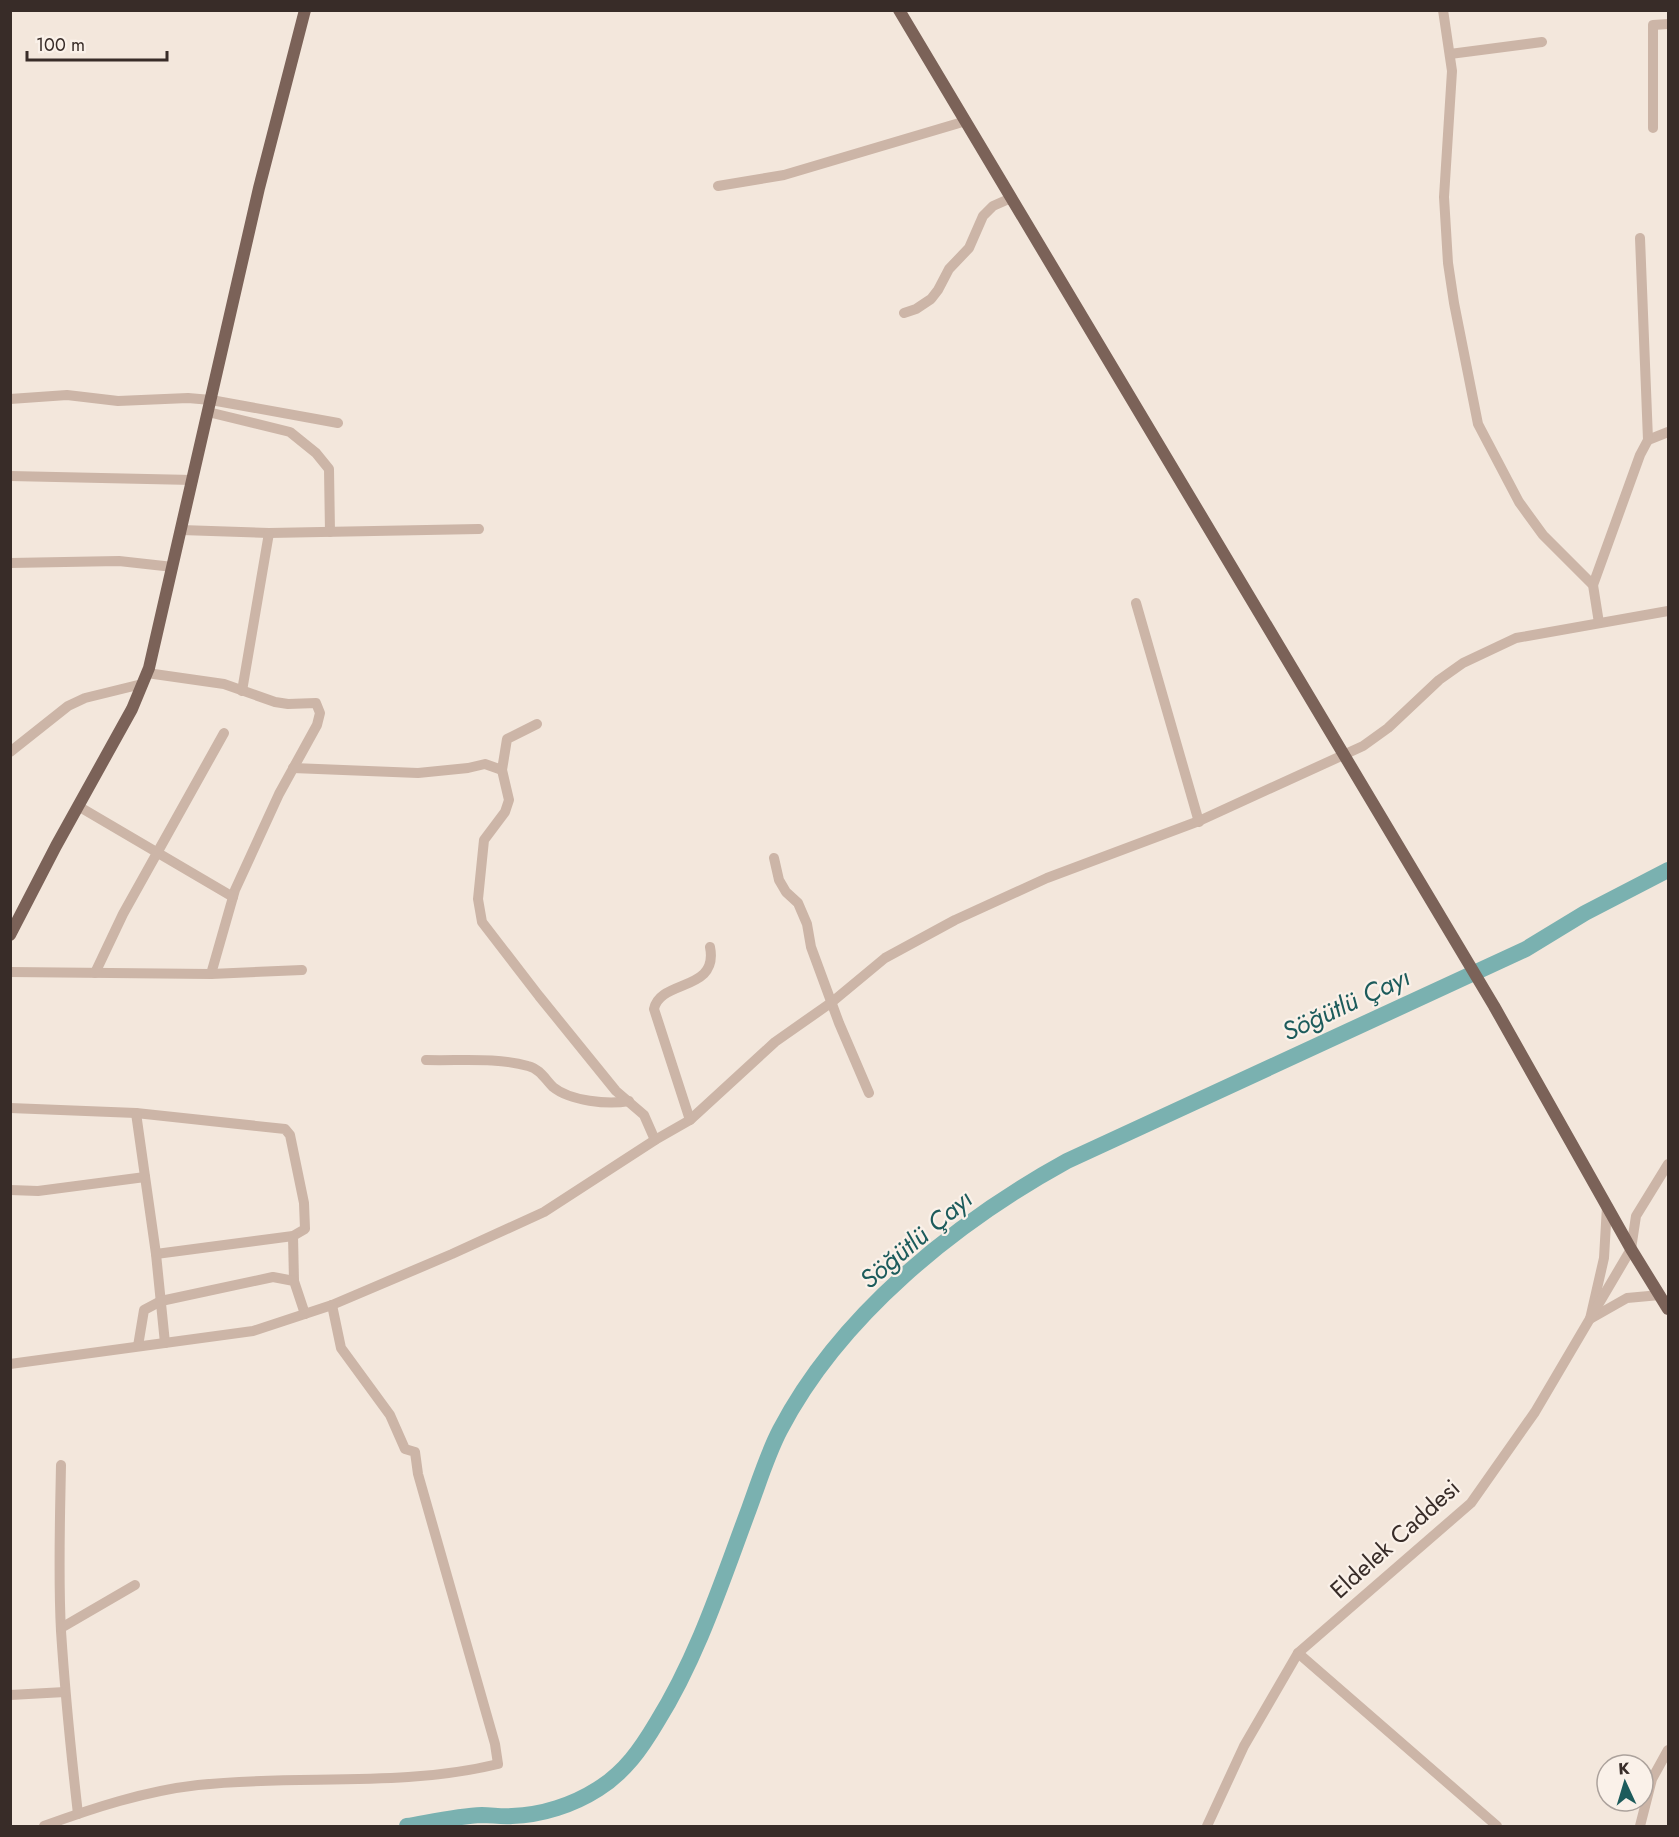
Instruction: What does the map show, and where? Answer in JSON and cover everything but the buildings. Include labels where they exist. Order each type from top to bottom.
[{"type":"main road","points":[[10,934],[132,708],[144,679],[173,567],[259,188],[305,10]]},
{"type":"main road","points":[[899,10],[1494,1005],[1631,1249],[1668,1309]]},
{"type":"street","points":[[1443,10],[1452,71],[1444,197],[1448,263],[1478,424],[1519,502],[1544,535],[1593,585]]},
{"type":"street","points":[[1653,128],[1653,25],[1668,24]]},
{"type":"street","points":[[1450,54],[1542,42]]},
{"type":"street","points":[[718,186],[784,175],[966,121]]},
{"type":"street","points":[[904,313],[916,309],[931,299],[949,269],[969,248],[983,216],[993,206],[1011,198]]},
{"type":"street","points":[[1599,623],[1593,585],[1640,455],[1648,440],[1640,238]]},
{"type":"street","points":[[10,399],[67,395],[118,401],[188,398],[290,432],[316,453],[329,469],[330,532]]},
{"type":"street","points":[[209,406],[338,423]]},
{"type":"street","points":[[1648,440],[1668,432]]},
{"type":"street","points":[[10,476],[193,480]]},
{"type":"street","points":[[181,530],[269,533],[479,530]]},
{"type":"street","points":[[242,690],[269,533]]},
{"type":"street","points":[[10,563],[119,561],[173,567]]},
{"type":"street","points":[[1136,603],[1198,822]]},
{"type":"street","points":[[10,1364],[253,1331],[332,1305],[452,1254],[544,1212],[690,1120],[775,1042],[832,1002],[885,958],[954,920],[1047,878],[1198,822],[1363,746],[1388,728],[1439,680],[1463,663],[1516,638],[1668,610]]},
{"type":"street","points":[[10,752],[68,706],[85,698],[144,679],[207,681],[275,702],[316,703],[320,713],[317,725],[279,794],[233,897],[212,974]]},
{"type":"street","points":[[537,724],[507,739],[502,770],[509,800],[505,812],[484,840],[478,899],[482,922],[609,1082],[644,1115],[655,1140]]},
{"type":"street","points":[[95,973],[123,914],[224,733]]},
{"type":"street","points":[[293,768],[418,773],[485,764],[502,770]]},
{"type":"street","points":[[78,806],[233,897]]},
{"type":"street","points":[[774,858],[779,880],[786,892],[798,903],[807,924],[811,947],[869,1094]]},
{"type":"street","points":[[690,1120],[654,1009],[660,997],[697,979],[706,971],[710,961],[710,947]]},
{"type":"street","points":[[10,972],[212,974],[302,970]]},
{"type":"street","points":[[426,1060],[507,1062],[531,1067],[540,1072],[564,1094],[616,1103],[629,1101]]},
{"type":"street","points":[[10,1108],[136,1113],[285,1128],[290,1135],[304,1203],[306,1229],[293,1236],[156,1254]]},
{"type":"street","points":[[136,1113],[156,1254],[165,1343]]},
{"type":"street","points":[[1631,1249],[1636,1216],[1668,1164]]},
{"type":"street","points":[[10,1190],[38,1191],[145,1177]]},
{"type":"street","points":[[1590,1319],[1604,1258],[1607,1206]]},
{"type":"street","points":[[293,1236],[294,1281],[305,1314]]},
{"type":"street","name":"Eldelek Caddesi","points":[[1207,1827],[1244,1746],[1298,1653],[1471,1503],[1535,1413],[1631,1249]]},
{"type":"street","points":[[138,1346],[144,1310],[161,1301],[273,1277],[294,1281]]},
{"type":"street","points":[[1590,1319],[1627,1298],[1660,1295]]},
{"type":"street","points":[[44,1827],[78,1814],[198,1785],[434,1776],[498,1764],[495,1744],[418,1474],[415,1452],[405,1449],[390,1415],[341,1348],[332,1305]]},
{"type":"street","points":[[61,1465],[59,1545],[61,1628],[65,1692],[78,1814]]},
{"type":"street","points":[[61,1628],[135,1585]]},
{"type":"street","points":[[1298,1653],[1497,1827]]},
{"type":"street","points":[[10,1695],[65,1692]]},
{"type":"street","points":[[1640,1827],[1652,1779],[1668,1750]]},
{"type":"waterway","name":"Söğütlü Çayı","points":[[407,1826],[482,1815],[508,1816],[546,1811],[588,1795],[608,1782],[624,1767],[651,1732],[685,1671],[719,1591],[771,1449],[805,1388],[868,1310],[904,1275],[943,1243],[1025,1185],[1067,1161],[1526,949],[1585,913],[1668,870]]}]
